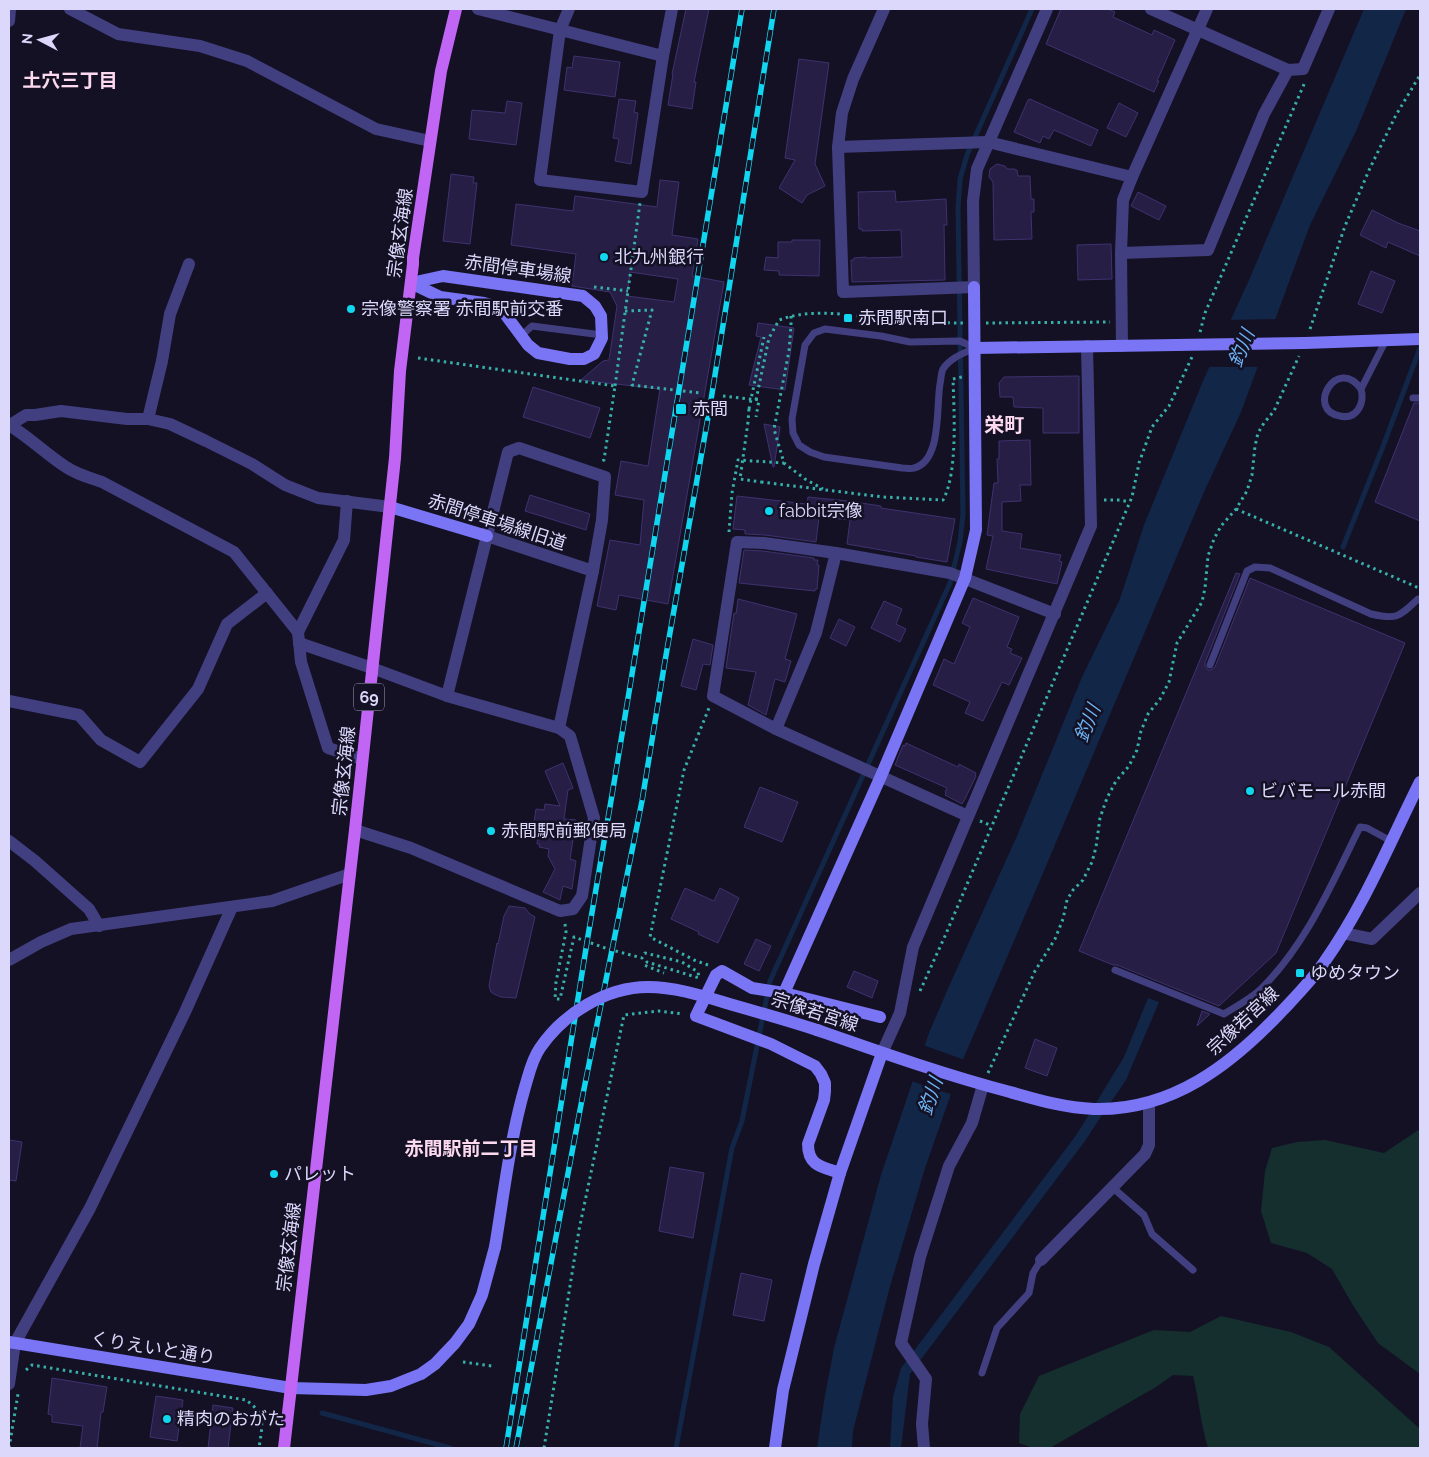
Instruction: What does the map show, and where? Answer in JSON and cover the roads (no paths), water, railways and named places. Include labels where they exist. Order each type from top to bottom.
[{"type":"main road","name":"宗像玄海線","points":[[284,1448],[355,830],[395,458],[400,371],[413,258],[441,71],[456,9]]},
{"type":"street","points":[[9,20],[10,9]]},
{"type":"street","points":[[70,9],[118,34],[200,46],[247,62],[376,130],[430,141]]},
{"type":"street","points":[[478,9],[663,56]]},
{"type":"street","points":[[569,9],[560,30],[540,180],[642,192],[672,9]]},
{"type":"street","points":[[884,9],[853,79],[842,112],[838,147],[843,292],[974,287]]},
{"type":"street","points":[[784,993],[965,578],[976,530],[973,201],[977,169],[1047,9]]},
{"type":"street","points":[[1151,9],[1288,70],[1304,68],[1329,9]]},
{"type":"street","points":[[1122,346],[1121,253],[1124,200],[1132,176],[1207,9]]},
{"type":"street","points":[[1121,253],[1208,250],[1264,114],[1288,70]]},
{"type":"street","points":[[838,147],[988,142],[1132,176]]},
{"type":"street","points":[[148,420],[162,360],[170,314],[188,264]]},
{"type":"street","name":"赤間停車場線","points":[[411,283],[443,276],[583,296],[595,306],[601,316],[602,335]]},
{"type":"street","points":[[411,283],[440,297],[495,306],[505,314],[528,345],[538,353],[570,359],[584,359],[594,354],[602,335]]},
{"type":"street","points":[[975,348],[1299,343],[1420,339]]},
{"type":"street","points":[[775,1448],[783,1390],[814,1264],[840,1173],[882,1053],[900,1013],[912,947],[1091,526],[1087,346]]},
{"type":"street","points":[[362,759],[328,748],[302,662],[299,637],[234,552],[102,482],[66,468],[29,438],[9,425],[26,415],[61,411],[170,424],[252,464],[285,485],[318,498],[390,507]]},
{"type":"street","points":[[447,696],[508,452],[519,448],[605,477],[602,520],[593,572],[559,728]]},
{"type":"street","points":[[299,637],[344,540],[348,501]]},
{"type":"street","name":"赤間停車場線旧道","points":[[390,507],[487,536],[593,572]]},
{"type":"street","points":[[968,816],[776,729],[714,696],[737,542],[764,543],[836,553],[950,573],[1055,614]]},
{"type":"street","points":[[776,729],[816,633],[836,553]]},
{"type":"street","points":[[9,701],[79,715],[102,740],[140,762],[198,688],[227,624],[267,593]]},
{"type":"street","points":[[299,637],[372,668],[447,696],[559,728],[570,736],[594,818],[582,896],[573,909],[563,911],[411,848],[355,830]]},
{"type":"street","name":"宗像若宮線","points":[[291,1388],[366,1390],[391,1386],[421,1374],[435,1364],[455,1343],[469,1324],[482,1295],[495,1247],[517,1113],[529,1073],[539,1049],[567,1018],[585,1006],[604,996],[625,990],[648,987],[680,990],[817,1030],[981,1085],[1066,1106],[1113,1109],[1154,1102],[1187,1088],[1222,1066],[1254,1040],[1319,969],[1343,933],[1363,897],[1420,782]]},
{"type":"street","points":[[9,841],[36,861],[89,909],[99,926]]},
{"type":"street","points":[[9,960],[41,942],[71,929],[272,901],[350,874]]},
{"type":"street","points":[[1343,933],[1372,939],[1420,893]]},
{"type":"street","points":[[14,1388],[12,1343],[90,1208],[185,1012],[232,907]]},
{"type":"street","points":[[840,1173],[816,1165],[810,1159],[808,1151],[810,1137],[824,1100],[825,1091],[825,1083],[815,1066],[771,1044],[696,1016],[716,974],[722,971],[752,988],[784,993],[880,1018]]},
{"type":"street","points":[[924,1448],[922,1424],[926,1379],[901,1343],[923,1248],[950,1166],[972,1123],[981,1085]]},
{"type":"street","points":[[1041,1260],[1145,1154],[1149,1145],[1149,1102]]},
{"type":"street","name":"くりえいと通り","points":[[12,1343],[291,1388]]},
{"type":"lane","points":[[521,336],[532,326],[602,335]]},
{"type":"lane","points":[[825,328],[910,342],[960,341],[975,348],[953,359],[942,370],[935,436],[932,452],[925,462],[914,468],[902,468],[824,457],[810,452],[799,445],[793,433],[792,419],[805,345],[814,333],[825,328]]},
{"type":"lane","points":[[1361,389],[1352,380],[1338,379],[1328,386],[1325,393],[1326,406],[1330,412],[1342,417],[1349,416],[1360,408],[1363,396],[1361,389],[1386,340]]},
{"type":"lane","points":[[1210,665],[1247,571],[1255,568],[1270,568],[1371,614],[1388,618],[1402,614],[1419,600]]},
{"type":"lane","points":[[1115,970],[1224,1014],[1261,989],[1286,961],[1309,928],[1360,827],[1367,828],[1391,841]]},
{"type":"lane","points":[[1112,1187],[1144,1216],[1152,1234],[1193,1270]]},
{"type":"lane","points":[[982,1373],[997,1328],[1029,1293],[1033,1274],[1041,1260]]},
{"type":"water","name":"釣川","points":[[1364,9],[1406,9],[1357,129],[1310,225],[1241,412],[1204,492],[964,1057],[925,1168],[889,1290],[853,1431],[852,1448],[817,1448],[834,1348],[881,1175],[929,1033],[1017,836],[1082,677],[1120,599],[1144,525],[1203,381],[1249,280]]},
{"type":"water","points":[[1148,998],[1159,1002],[1126,1080],[1085,1141],[910,1374],[901,1448],[890,1448],[893,1397],[901,1368],[1077,1134],[1124,1057]]},
{"type":"waterway","points":[[676,1448],[732,1148],[742,1121],[770,981],[950,583],[960,542],[963,514],[958,208],[960,179],[967,155],[1032,9]]},
{"type":"waterway","points":[[1343,547],[1420,348]]},
{"type":"waterway","points":[[322,1413],[450,1448]]},
{"type":"railway","points":[[506,1448],[588,936],[742,9]]},
{"type":"railway","points":[[516,1448],[584,1089],[642,801],[710,406],[774,9]]},
{"type":"place","name":"北九州銀行","points":[[604,257]]},
{"type":"place","name":"宗像警察署 赤間駅前交番","points":[[351,309]]},
{"type":"place","name":"赤間駅南口","points":[[848,318]]},
{"type":"place","name":"赤間","points":[[681,409]]},
{"type":"place","name":"fabbit宗像","points":[[769,511]]},
{"type":"place","name":"ビバモール赤間","points":[[1250,791]]},
{"type":"place","name":"赤間駅前郵便局","points":[[491,831]]},
{"type":"place","name":"ゆめタウン","points":[[1300,973]]},
{"type":"place","name":"パレット","points":[[274,1174]]},
{"type":"place","name":"精肉のおがた","points":[[167,1419]]},
{"type":"district","name":"土穴三丁目","points":[[70,80]]},
{"type":"district","name":"栄町","points":[[1004,425]]},
{"type":"district","name":"赤間駅前二丁目","points":[[471,1148]]}]
